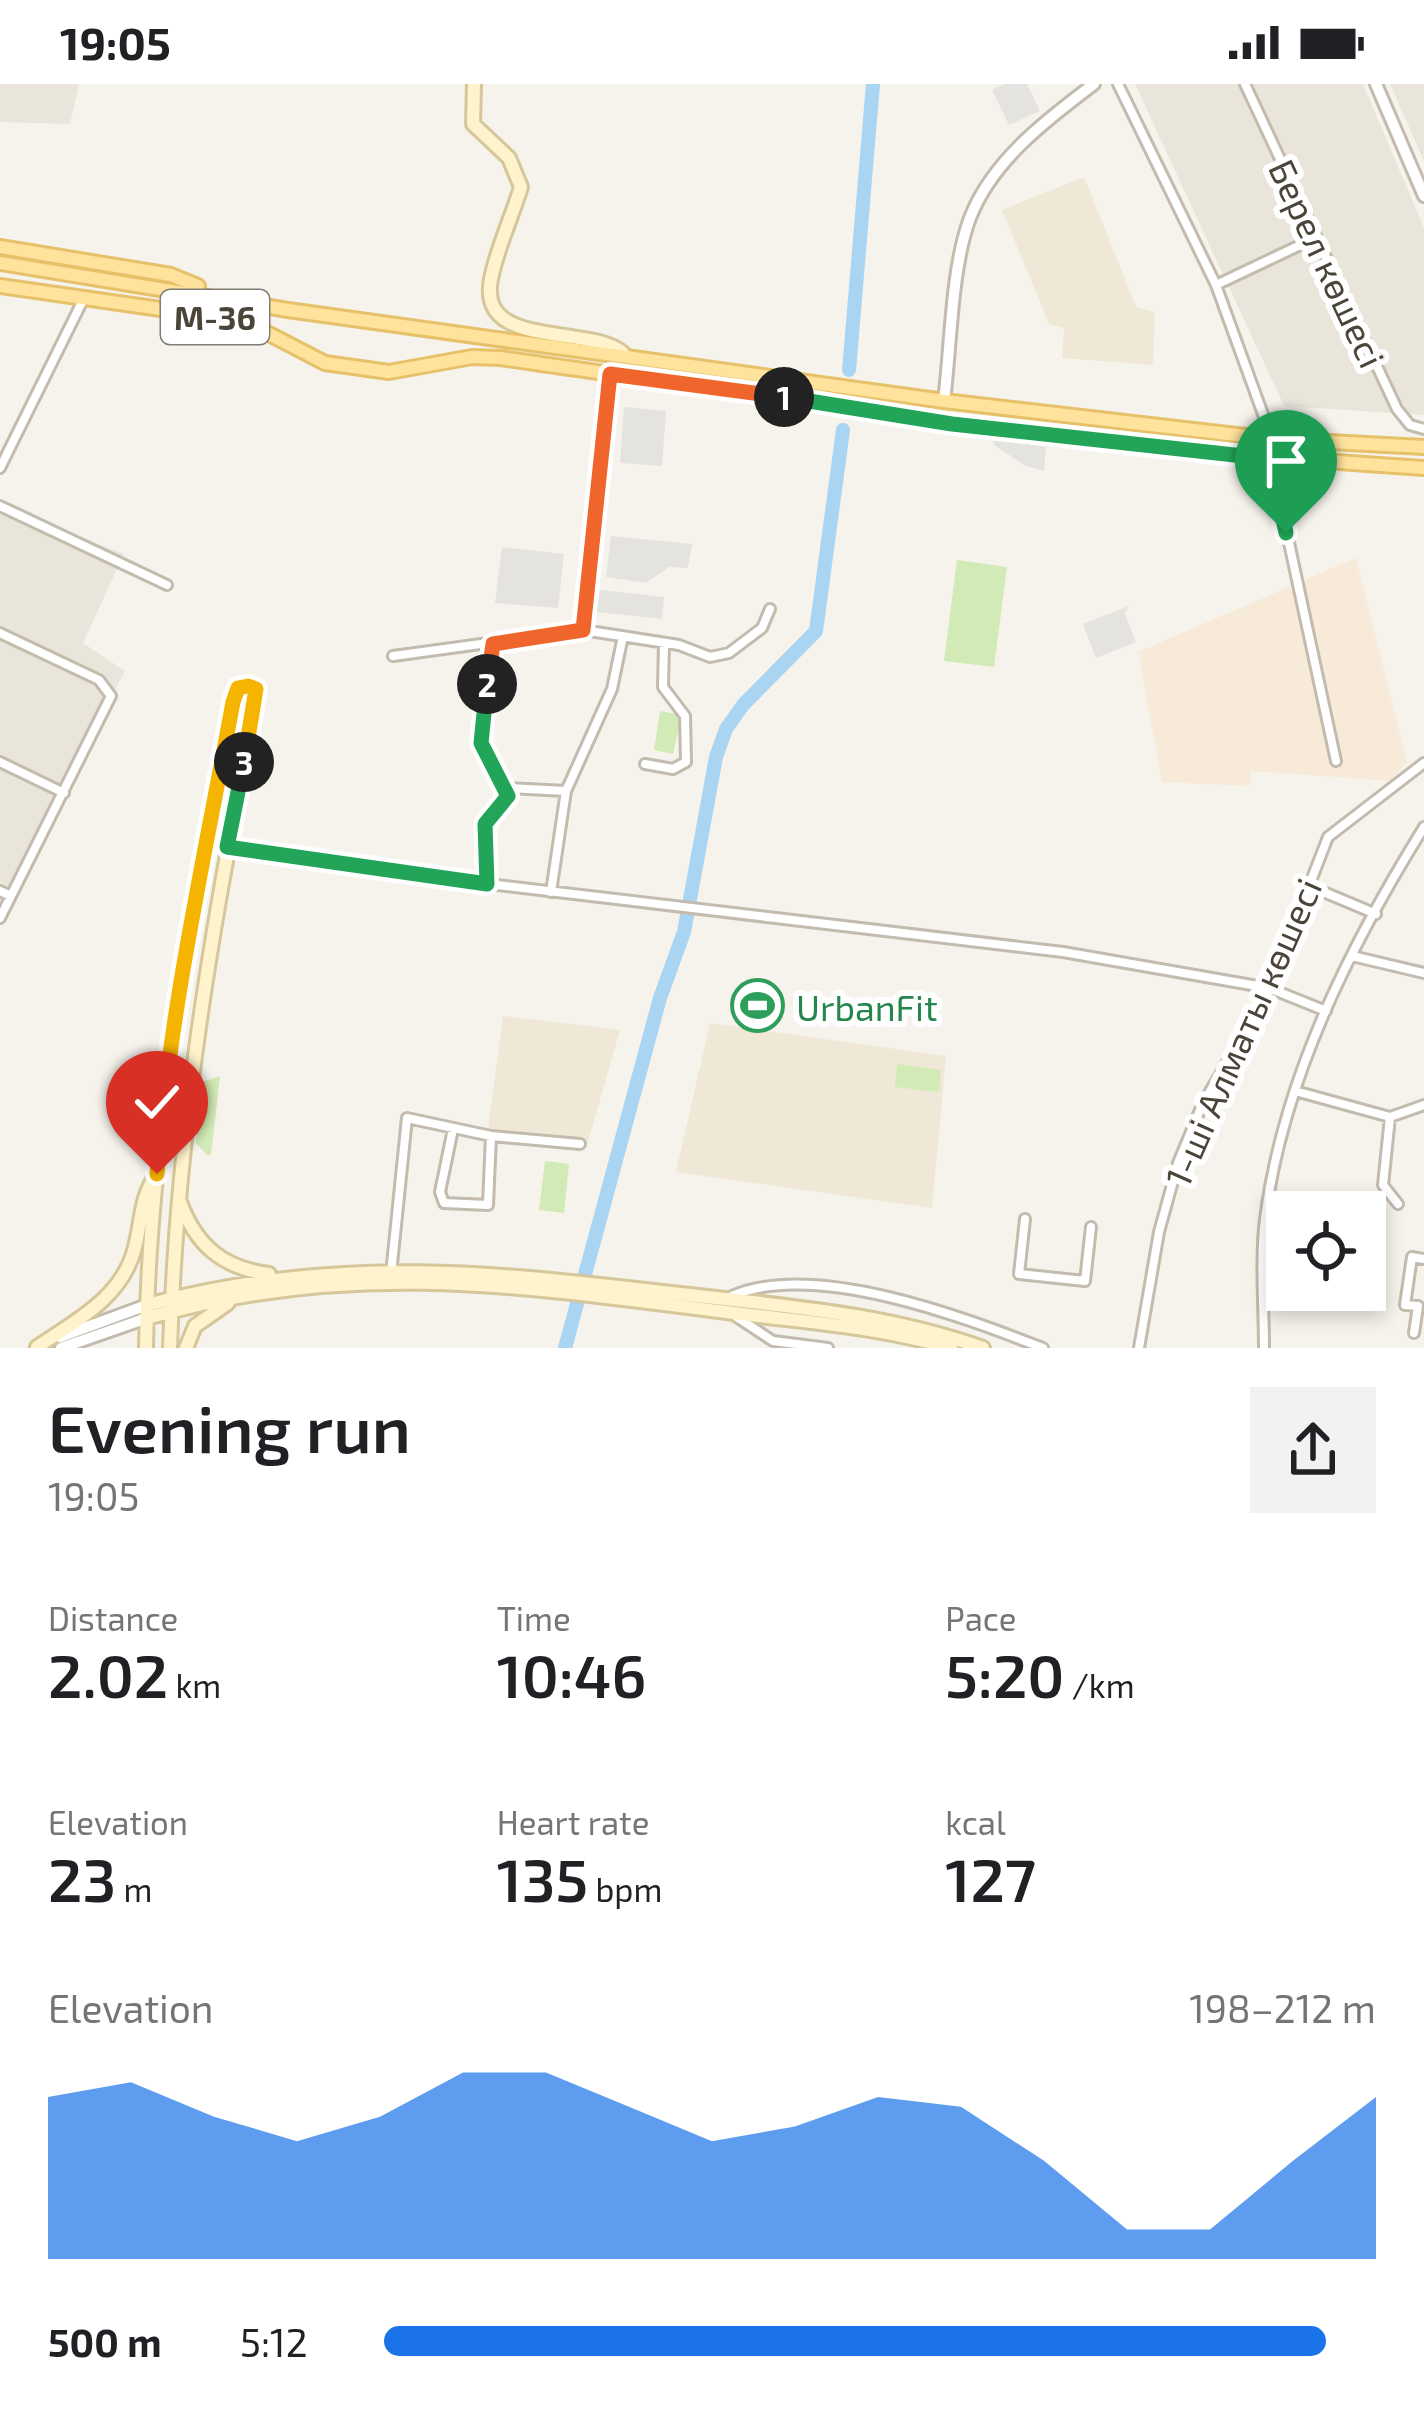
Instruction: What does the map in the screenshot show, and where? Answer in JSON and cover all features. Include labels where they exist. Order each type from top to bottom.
[{"type":"main road","points":[[475,84],[473,124],[509,158],[521,188],[491,277],[490,300],[496,312],[525,330],[610,342],[623,353]]},
{"type":"main road","points":[[0,247],[171,274],[215,294]]},
{"type":"main road","name":"M-36","points":[[0,263],[944,401],[1272,439],[1424,447]]},
{"type":"main road","name":"M-36","points":[[0,286],[244,321],[313,358],[388,372],[472,358],[766,394],[941,422],[1271,459],[1424,468]]},
{"type":"main road","points":[[244,321],[248,301]]},
{"type":"main road","points":[[766,394],[769,374]]},
{"type":"main road","points":[[941,422],[944,401]]},
{"type":"main road","points":[[1271,459],[1272,439]]},
{"type":"main road","points":[[146,1348],[157,1174],[184,943],[238,688],[253,686],[257,701],[196,1031],[178,1196],[170,1348]]},
{"type":"main road","points":[[36,1348],[100,1304],[122,1278],[137,1241],[142,1196],[157,1174]]},
{"type":"main road","points":[[178,1196],[192,1233],[208,1251],[240,1269],[288,1277],[391,1274],[726,1299],[869,1315],[983,1348]]},
{"type":"main road","points":[[171,1305],[391,1274]]},
{"type":"main road","points":[[147,1312],[288,1277]]},
{"type":"main road","points":[[598,1289],[731,1313],[869,1327],[951,1348]]},
{"type":"main road","points":[[186,1348],[206,1315],[245,1295]]},
{"type":"street","points":[[944,401],[971,216],[989,181],[1094,84]]},
{"type":"street","points":[[1118,84],[1216,285],[1272,439]]},
{"type":"street","name":"Берел көшесі","points":[[1245,84],[1397,409],[1410,425],[1424,429]]},
{"type":"street","points":[[1376,84],[1424,196]]},
{"type":"street","points":[[1216,285],[1315,238]]},
{"type":"street","points":[[0,468],[84,298]]},
{"type":"street","points":[[583,630],[610,374]]},
{"type":"street","points":[[1271,459],[1336,761]]},
{"type":"street","points":[[0,506],[167,584]]},
{"type":"street","points":[[394,656],[583,630],[710,657],[729,652],[762,628],[770,610]]},
{"type":"street","points":[[0,633],[98,680],[111,696],[0,918]]},
{"type":"street","points":[[551,892],[566,790],[615,680],[623,636]]},
{"type":"street","points":[[487,884],[485,824],[506,803],[508,788],[481,743],[493,644]]},
{"type":"street","points":[[646,764],[673,769],[686,762],[685,716],[663,687],[664,644]]},
{"type":"street","points":[[0,762],[64,794]]},
{"type":"street","name":"1-ші Алматы көшесі","points":[[1139,1348],[1159,1232],[1178,1163],[1203,1103],[1269,988],[1307,885],[1336,826],[1424,763]]},
{"type":"street","points":[[508,788],[566,790]]},
{"type":"street","points":[[1264,1348],[1264,1222],[1294,1091],[1352,956],[1424,827]]},
{"type":"street","points":[[227,847],[487,884],[1082,956],[1269,988],[1326,1010]]},
{"type":"street","points":[[1307,885],[1376,914]]},
{"type":"street","points":[[0,890],[11,896]]},
{"type":"street","points":[[1352,956],[1424,973]]},
{"type":"street","points":[[1294,1091],[1390,1118],[1424,1105]]},
{"type":"street","points":[[391,1274],[406,1118],[444,1122],[453,1129],[491,1136],[580,1144]]},
{"type":"street","points":[[1390,1118],[1383,1185],[1398,1204]]},
{"type":"street","points":[[453,1129],[440,1192],[444,1203],[488,1205],[491,1136]]},
{"type":"street","points":[[1025,1219],[1018,1274],[1085,1281],[1091,1227]]},
{"type":"street","points":[[1414,1333],[1418,1306],[1405,1305],[1412,1257],[1424,1259]]},
{"type":"street","points":[[726,1299],[756,1286],[885,1298],[1043,1348]]},
{"type":"street","points":[[36,1348],[147,1312]]},
{"type":"street","points":[[61,1348],[147,1312]]},
{"type":"street","points":[[731,1313],[773,1341],[827,1348]]},
{"type":"shaded area","points":[[0,84],[79,84],[70,124],[0,122]]},
{"type":"shaded area","points":[[1004,84],[1027,84],[1040,111],[1009,125],[992,90]]},
{"type":"shaded area","points":[[1135,84],[1363,84],[1424,228],[1424,415],[1284,406]]},
{"type":"shaded area","points":[[1390,84],[1424,84],[1424,161]]},
{"type":"shaded area","points":[[1084,177],[1136,307],[1155,312],[1153,365],[1062,358],[1064,328],[1049,324],[1002,210]]},
{"type":"shaded area","points":[[624,407],[666,411],[662,466],[620,463]]},
{"type":"shaded area","points":[[992,438],[1046,447],[1044,471],[1026,466],[994,445]]},
{"type":"shaded area","points":[[0,506],[124,554],[83,643],[125,671],[0,905]]},
{"type":"shaded area","points":[[611,536],[692,544],[688,568],[669,567],[646,583],[606,577]]},
{"type":"shaded area","points":[[502,547],[564,554],[558,608],[495,603]]},
{"type":"shaded area","points":[[1356,558],[1407,762],[1391,781],[1251,771],[1250,786],[1162,782],[1138,652]]},
{"type":"shaded area","points":[[600,590],[664,597],[662,619],[596,612]]},
{"type":"shaded area","points":[[1129,606],[1125,614],[1136,642],[1096,658],[1083,624]]},
{"type":"shaded area","points":[[503,1016],[620,1030],[588,1142],[488,1129]]},
{"type":"shaded area","points":[[710,1023],[946,1056],[932,1208],[676,1172]]},
{"type":"green space","points":[[957,560],[1007,567],[994,667],[944,661]]},
{"type":"green space","points":[[660,711],[682,715],[673,754],[654,750]]},
{"type":"green space","points":[[897,1064],[941,1070],[939,1092],[895,1087]]},
{"type":"green space","points":[[220,1076],[211,1155],[207,1155],[196,1143],[202,1082]]},
{"type":"green space","points":[[545,1161],[569,1164],[564,1213],[539,1210]]},
{"type":"waterway","points":[[849,370],[873,84]]},
{"type":"waterway","points":[[565,1348],[660,998],[684,932],[716,757],[726,729],[743,705],[816,631],[843,430]]},
{"type":"place","name":"UrbanFit","points":[[757,1006]]},
{"type":"route","points":[[157,1174],[184,943],[238,688],[253,686],[257,701],[227,847],[487,884],[485,824],[508,796],[508,788],[491,768],[481,743],[493,644],[583,630],[610,374],[952,424],[1271,459],[1286,533]]}]
